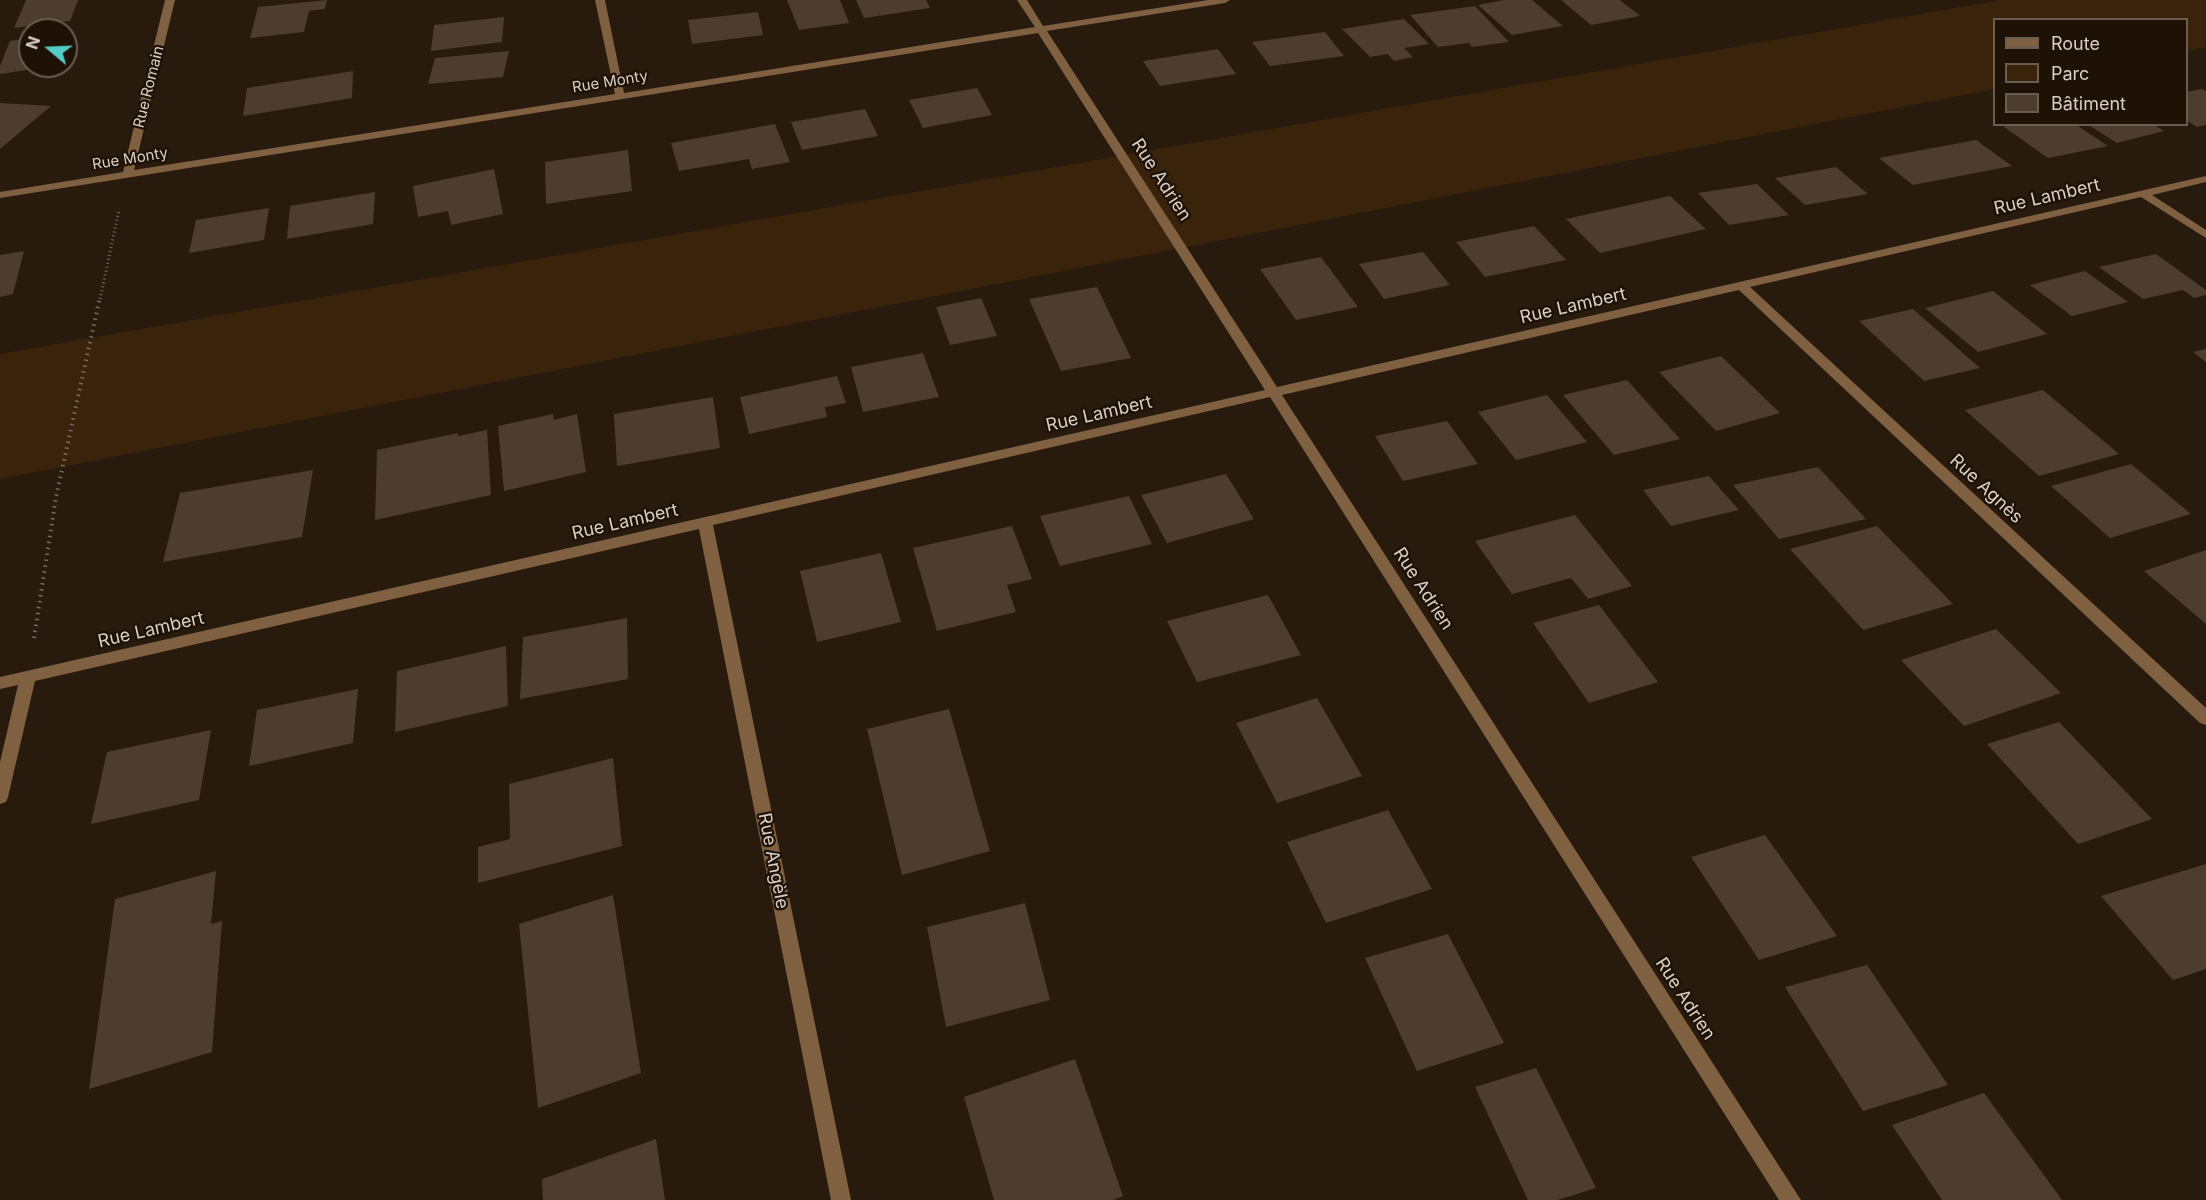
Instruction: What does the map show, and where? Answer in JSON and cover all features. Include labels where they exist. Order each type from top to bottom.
[{"type":"street","name":"Rue Romain","points":[[128,174],[170,0]]},
{"type":"street","points":[[600,0],[620,96]]},
{"type":"street","name":"Rue Adrien","points":[[1022,0],[1791,1200]]},
{"type":"street","name":"Rue Monty","points":[[0,195],[1225,0]]},
{"type":"street","name":"Rue Lambert","points":[[0,683],[2206,179]]},
{"type":"street","points":[[2144,194],[2206,235]]},
{"type":"street","name":"Rue Agnès","points":[[1742,286],[2206,718]]},
{"type":"street","name":"Rue Angèle","points":[[705,522],[842,1200]]},
{"type":"street","points":[[0,798],[28,677]]},
{"type":"path","points":[[28,677],[56,497],[128,174]]},
{"type":"green space","points":[[2000,0],[2206,0],[2206,47],[2188,51],[2188,18],[1993,18],[1993,89],[0,479],[0,354]]},
{"type":"building","points":[[26,0],[78,0],[71,18],[18,18]]},
{"type":"building","points":[[327,0],[325,9],[309,11],[304,32],[250,38],[258,7]]},
{"type":"building","points":[[787,0],[840,0],[849,23],[799,30]]},
{"type":"building","points":[[856,0],[926,0],[930,8],[864,18]]},
{"type":"building","points":[[1504,0],[1532,0],[1563,26],[1512,35],[1478,5]]},
{"type":"building","points":[[1561,0],[1620,0],[1640,16],[1591,25]]},
{"type":"building","points":[[1475,6],[1509,42],[1472,47],[1469,43],[1438,47],[1410,15]]},
{"type":"building","points":[[758,12],[763,35],[692,44],[688,20]]},
{"type":"building","points":[[504,17],[502,42],[431,51],[434,25]]},
{"type":"building","points":[[1404,19],[1429,44],[1404,48],[1413,57],[1394,61],[1388,54],[1370,57],[1342,29]]},
{"type":"building","points":[[1325,32],[1344,56],[1270,66],[1252,42]]},
{"type":"building","points":[[18,40],[18,71],[0,74],[0,66],[10,41]]},
{"type":"building","points":[[1218,49],[1236,74],[1160,86],[1143,61]]},
{"type":"building","points":[[509,51],[503,77],[428,84],[435,58]]},
{"type":"building","points":[[353,71],[352,98],[243,116],[247,88]]},
{"type":"building","points":[[977,88],[992,115],[923,128],[909,100]]},
{"type":"building","points":[[2202,89],[2206,91],[2206,125],[2197,127],[2188,121],[2188,92]]},
{"type":"building","points":[[0,103],[51,106],[0,149]]},
{"type":"building","points":[[865,109],[878,136],[802,150],[791,122]]},
{"type":"building","points":[[775,124],[790,162],[752,169],[749,159],[679,171],[671,143]]},
{"type":"building","points":[[2003,126],[2078,126],[2108,146],[2048,158]]},
{"type":"building","points":[[2090,126],[2156,126],[2164,131],[2117,143]]},
{"type":"building","points":[[1976,140],[2012,166],[1913,185],[1879,158]]},
{"type":"building","points":[[628,150],[632,191],[546,204],[545,162]]},
{"type":"building","points":[[1836,167],[1868,194],[1805,205],[1775,178]]},
{"type":"building","points":[[494,169],[503,214],[451,225],[448,211],[418,217],[413,186]]},
{"type":"building","points":[[1757,184],[1789,215],[1729,225],[1698,193]]},
{"type":"building","points":[[375,192],[373,224],[287,239],[290,206]]},
{"type":"building","points":[[1670,196],[1706,229],[1600,253],[1566,219]]},
{"type":"building","points":[[269,208],[264,240],[189,253],[196,220]]},
{"type":"building","points":[[1534,226],[1566,260],[1485,277],[1456,242]]},
{"type":"building","points":[[24,251],[13,294],[0,297],[0,255]]},
{"type":"building","points":[[1423,252],[1450,285],[1384,299],[1359,264]]},
{"type":"building","points":[[2156,254],[2206,290],[2206,295],[2194,298],[2183,290],[2143,299],[2099,267]]},
{"type":"building","points":[[1321,257],[1358,307],[1296,320],[1260,269]]},
{"type":"building","points":[[2085,271],[2128,302],[2072,316],[2030,285]]},
{"type":"building","points":[[1097,287],[1131,358],[1061,371],[1029,299]]},
{"type":"building","points":[[1993,291],[2047,334],[1978,352],[1925,308]]},
{"type":"building","points":[[981,298],[997,336],[950,345],[936,307]]},
{"type":"building","points":[[1913,309],[1980,368],[1924,381],[1859,321]]},
{"type":"building","points":[[2206,349],[2206,362],[2193,352]]},
{"type":"building","points":[[923,353],[939,397],[863,412],[851,367]]},
{"type":"building","points":[[1721,356],[1780,413],[1716,431],[1659,372]]},
{"type":"building","points":[[837,376],[846,403],[825,407],[827,417],[749,434],[740,397]]},
{"type":"building","points":[[1627,380],[1680,439],[1614,455],[1563,395]]},
{"type":"building","points":[[2043,390],[2119,454],[2039,476],[1965,410]]},
{"type":"building","points":[[1547,395],[1587,442],[1516,460],[1478,412]]},
{"type":"building","points":[[713,397],[720,448],[617,466],[614,414]]},
{"type":"building","points":[[553,414],[554,420],[577,414],[586,472],[504,491],[498,426]]},
{"type":"building","points":[[1447,421],[1478,464],[1403,481],[1375,436]]},
{"type":"building","points":[[487,430],[491,495],[375,520],[377,450],[458,433],[458,436]]},
{"type":"building","points":[[2131,464],[2191,514],[2110,538],[2051,486]]},
{"type":"building","points":[[1818,467],[1866,519],[1779,539],[1733,485]]},
{"type":"building","points":[[313,470],[302,537],[163,562],[180,493]]},
{"type":"building","points":[[1226,474],[1254,519],[1167,543],[1141,495]]},
{"type":"building","points":[[1709,476],[1739,510],[1671,526],[1643,490]]},
{"type":"building","points":[[1129,496],[1152,544],[1060,566],[1040,516]]},
{"type":"building","points":[[1575,515],[1632,586],[1588,599],[1571,578],[1512,594],[1475,541]]},
{"type":"building","points":[[1012,526],[1032,579],[1007,585],[1016,612],[937,631],[913,548]]},
{"type":"building","points":[[1877,526],[1953,604],[1863,630],[1790,549]]},
{"type":"building","points":[[2206,550],[2206,624],[2144,571]]},
{"type":"building","points":[[881,553],[901,622],[817,642],[800,571]]},
{"type":"building","points":[[1268,595],[1301,655],[1197,682],[1167,621]]},
{"type":"building","points":[[1599,605],[1658,682],[1589,703],[1533,623]]},
{"type":"building","points":[[627,618],[628,679],[520,699],[523,637]]},
{"type":"building","points":[[1996,629],[2061,693],[1964,726],[1901,660]]},
{"type":"building","points":[[506,646],[508,706],[395,732],[397,671]]},
{"type":"building","points":[[358,689],[353,743],[249,766],[257,710]]},
{"type":"building","points":[[1317,698],[1362,776],[1277,803],[1236,723]]},
{"type":"building","points":[[949,709],[990,851],[902,875],[867,729]]},
{"type":"building","points":[[2059,722],[2152,819],[2078,844],[1987,744]]},
{"type":"building","points":[[211,730],[199,800],[91,824],[107,752]]},
{"type":"building","points":[[613,758],[622,846],[478,883],[478,847],[510,839],[509,784]]},
{"type":"building","points":[[1388,810],[1432,889],[1326,923],[1287,842]]},
{"type":"building","points":[[1765,835],[1837,936],[1759,960],[1691,857]]},
{"type":"building","points":[[2206,864],[2206,969],[2173,980],[2101,896]]},
{"type":"building","points":[[216,871],[211,924],[222,921],[212,1052],[89,1089],[115,899]]},
{"type":"building","points":[[613,895],[641,1073],[538,1108],[519,924]]},
{"type":"building","points":[[1025,903],[1050,1000],[946,1027],[927,927]]},
{"type":"building","points":[[1448,934],[1504,1043],[1417,1071],[1365,958]]},
{"type":"building","points":[[1867,965],[1948,1085],[1863,1111],[1785,987]]},
{"type":"building","points":[[1075,1059],[1123,1196],[1113,1200],[994,1200],[964,1097]]},
{"type":"building","points":[[1536,1068],[1596,1188],[1558,1200],[1528,1200],[1475,1087]]},
{"type":"building","points":[[1984,1093],[2062,1200],[1942,1200],[1892,1125]]},
{"type":"building","points":[[656,1139],[665,1200],[543,1200],[542,1179]]}]
